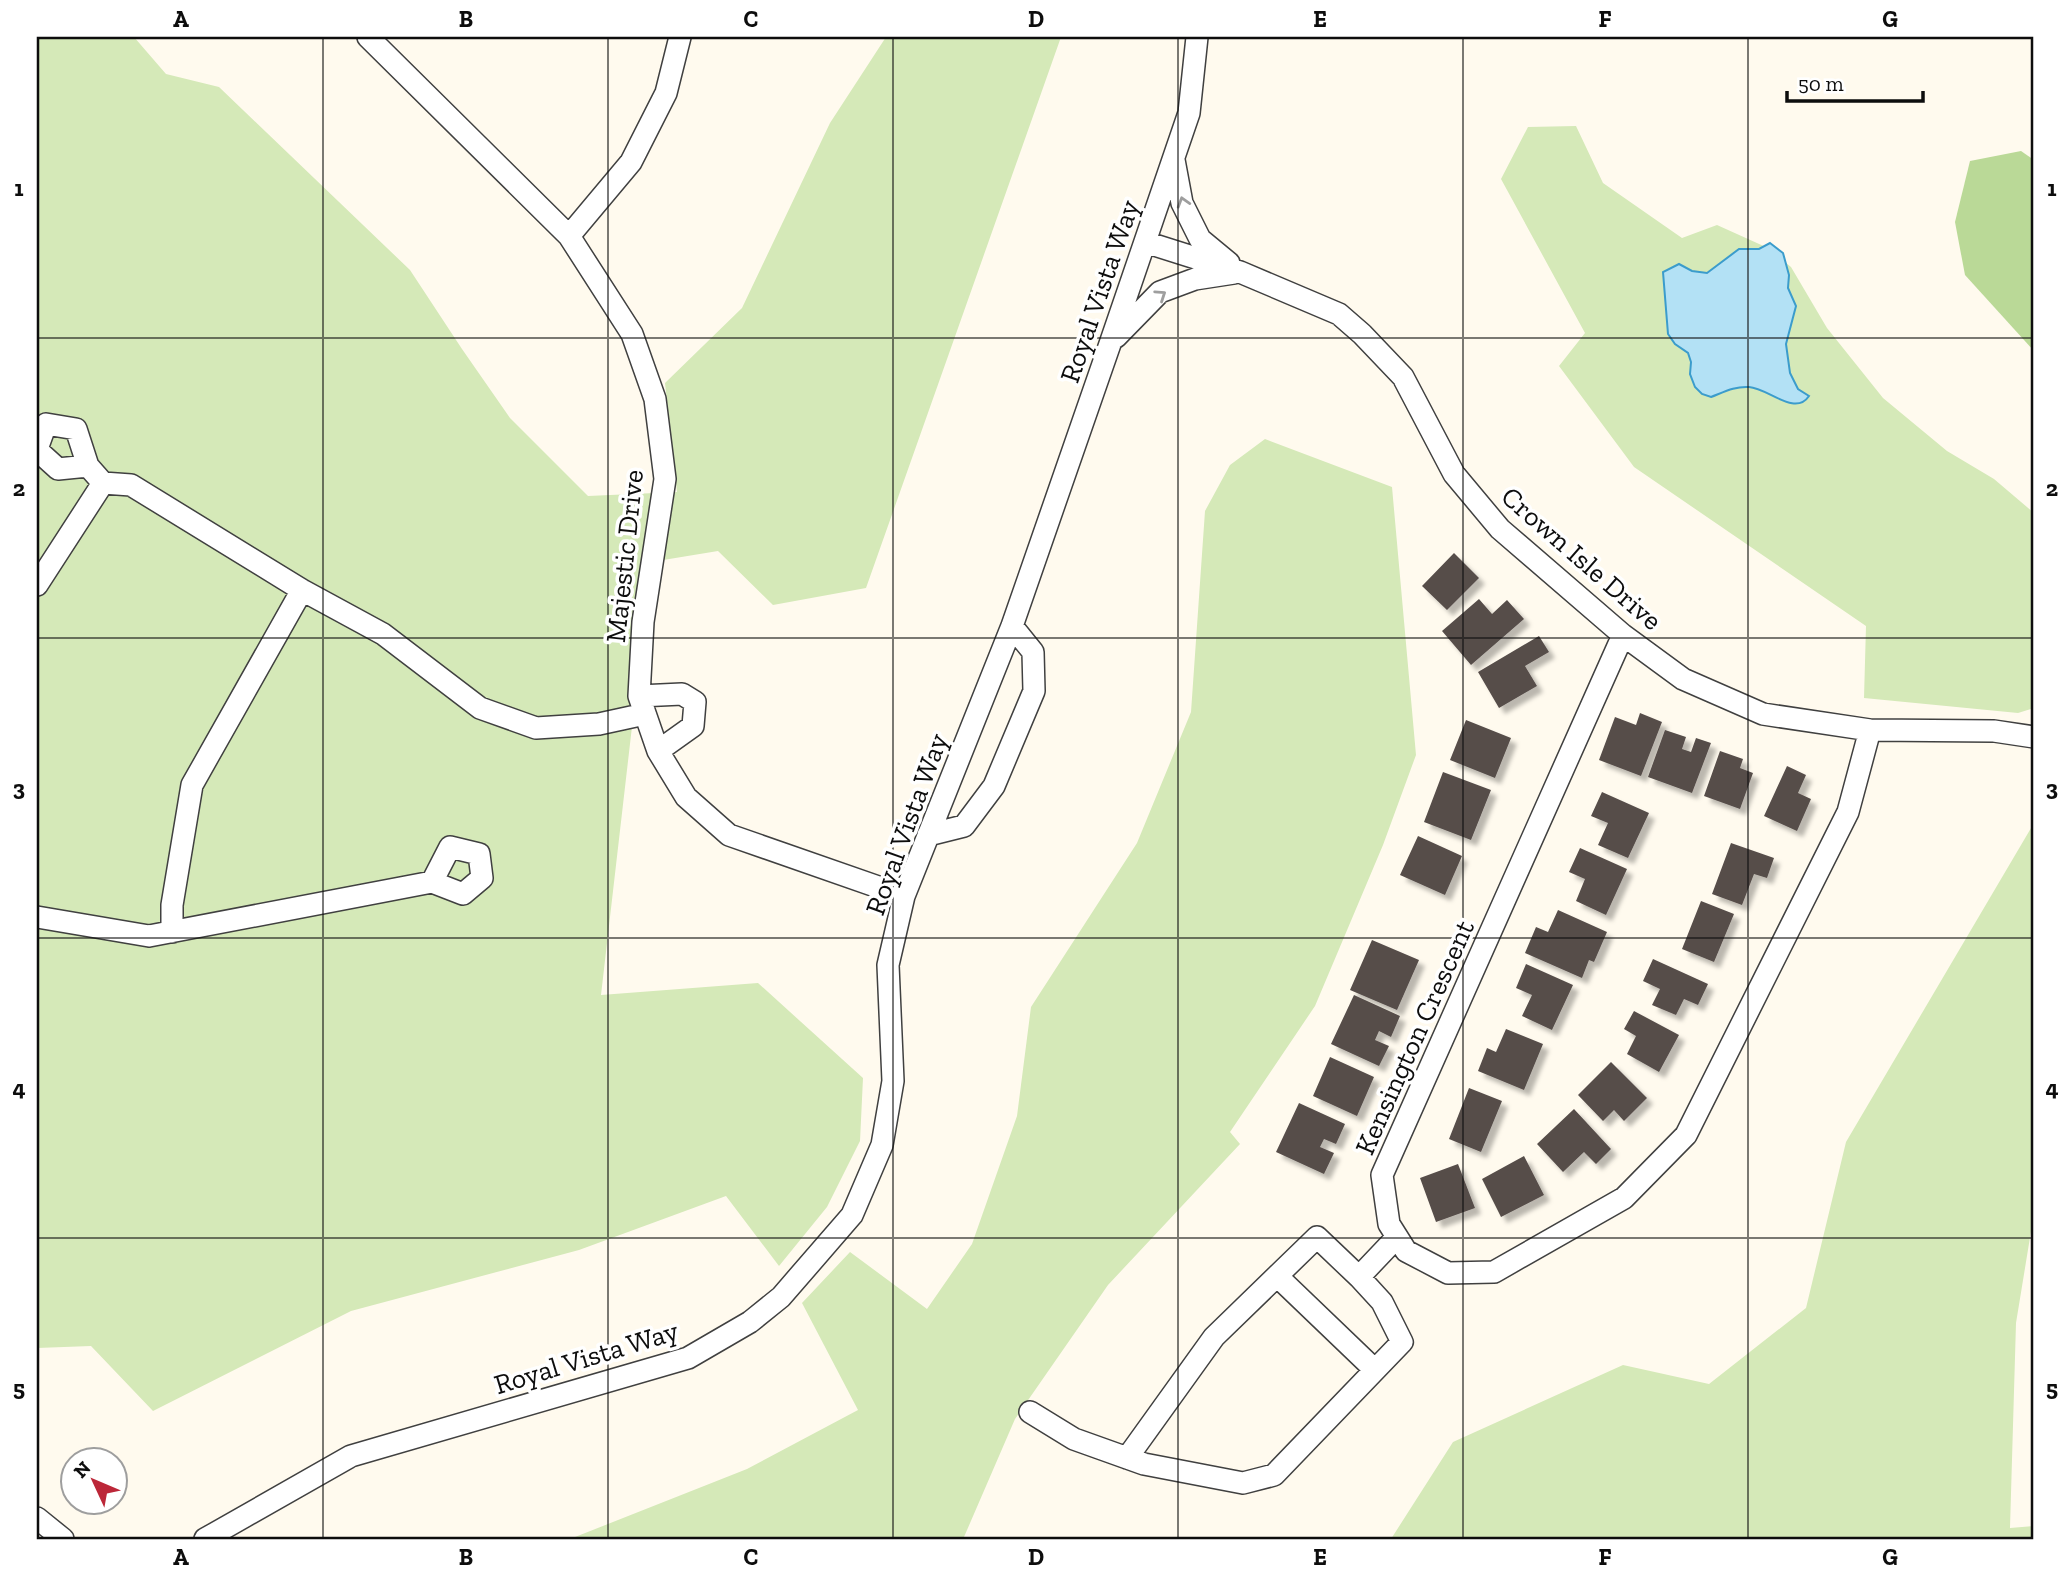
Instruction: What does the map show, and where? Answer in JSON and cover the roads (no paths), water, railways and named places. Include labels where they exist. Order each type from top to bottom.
[{"type":"street","name":"Majestic Drive","points":[[368,37],[569,236],[632,334],[655,399],[665,478],[643,622],[642,705],[658,751],[685,797],[729,835],[904,896]]},
{"type":"street","points":[[569,236],[631,162],[666,93],[680,37]]},
{"type":"street","name":"Royal Vista Way","points":[[205,1539],[351,1456],[688,1358],[750,1322],[782,1297],[852,1215],[882,1144],[893,1081],[888,965],[904,896],[1012,626],[1174,158],[1189,113],[1197,37]]},
{"type":"street","points":[[1174,158],[1182,203],[1199,239],[1240,272]]},
{"type":"street","name":"Crown Isle Drive","points":[[1145,242],[1240,272],[1339,314],[1403,377],[1454,474],[1500,529],[1623,635],[1683,679],[1763,714],[1870,730],[1994,731],[2034,737]]},
{"type":"street","points":[[1111,341],[1160,292],[1195,279],[1240,272]]},
{"type":"street","points":[[88,466],[58,469],[37,450],[46,424],[76,429],[88,466],[103,483],[131,485],[302,590],[383,634],[480,708],[536,728],[599,724],[642,705],[682,694],[695,702],[693,726],[658,751]]},
{"type":"street","points":[[37,585],[103,483]]},
{"type":"street","points":[[172,932],[172,905],[192,785],[302,590]]},
{"type":"street","points":[[928,835],[964,826],[972,816],[994,786],[1034,691],[1033,652],[1012,626]]},
{"type":"street","name":"Kensington Crescent","points":[[1623,635],[1382,1175],[1389,1224],[1406,1251],[1448,1273],[1494,1272],[1624,1198],[1686,1135],[1848,812],[1870,730]]},
{"type":"street","points":[[37,917],[149,936],[432,882]]},
{"type":"street","points":[[1030,1412],[1074,1439],[1127,1458],[1144,1464],[1243,1483],[1274,1475],[1402,1342],[1382,1302],[1317,1237],[1214,1337],[1127,1458]]},
{"type":"street","points":[[1359,1277],[1397,1237]]},
{"type":"street","points":[[1277,1276],[1375,1370]]},
{"type":"street","points":[[37,1518],[62,1539]]},
{"type":"water","points":[[1770,243],[1783,253],[1789,275],[1788,288],[1796,306],[1786,344],[1790,373],[1798,389],[1809,396],[1796,404],[1749,387],[1734,388],[1711,397],[1702,394],[1695,387],[1690,374],[1691,362],[1688,353],[1675,344],[1668,334],[1663,272],[1679,264],[1692,271],[1707,273],[1739,249],[1759,249]]}]
